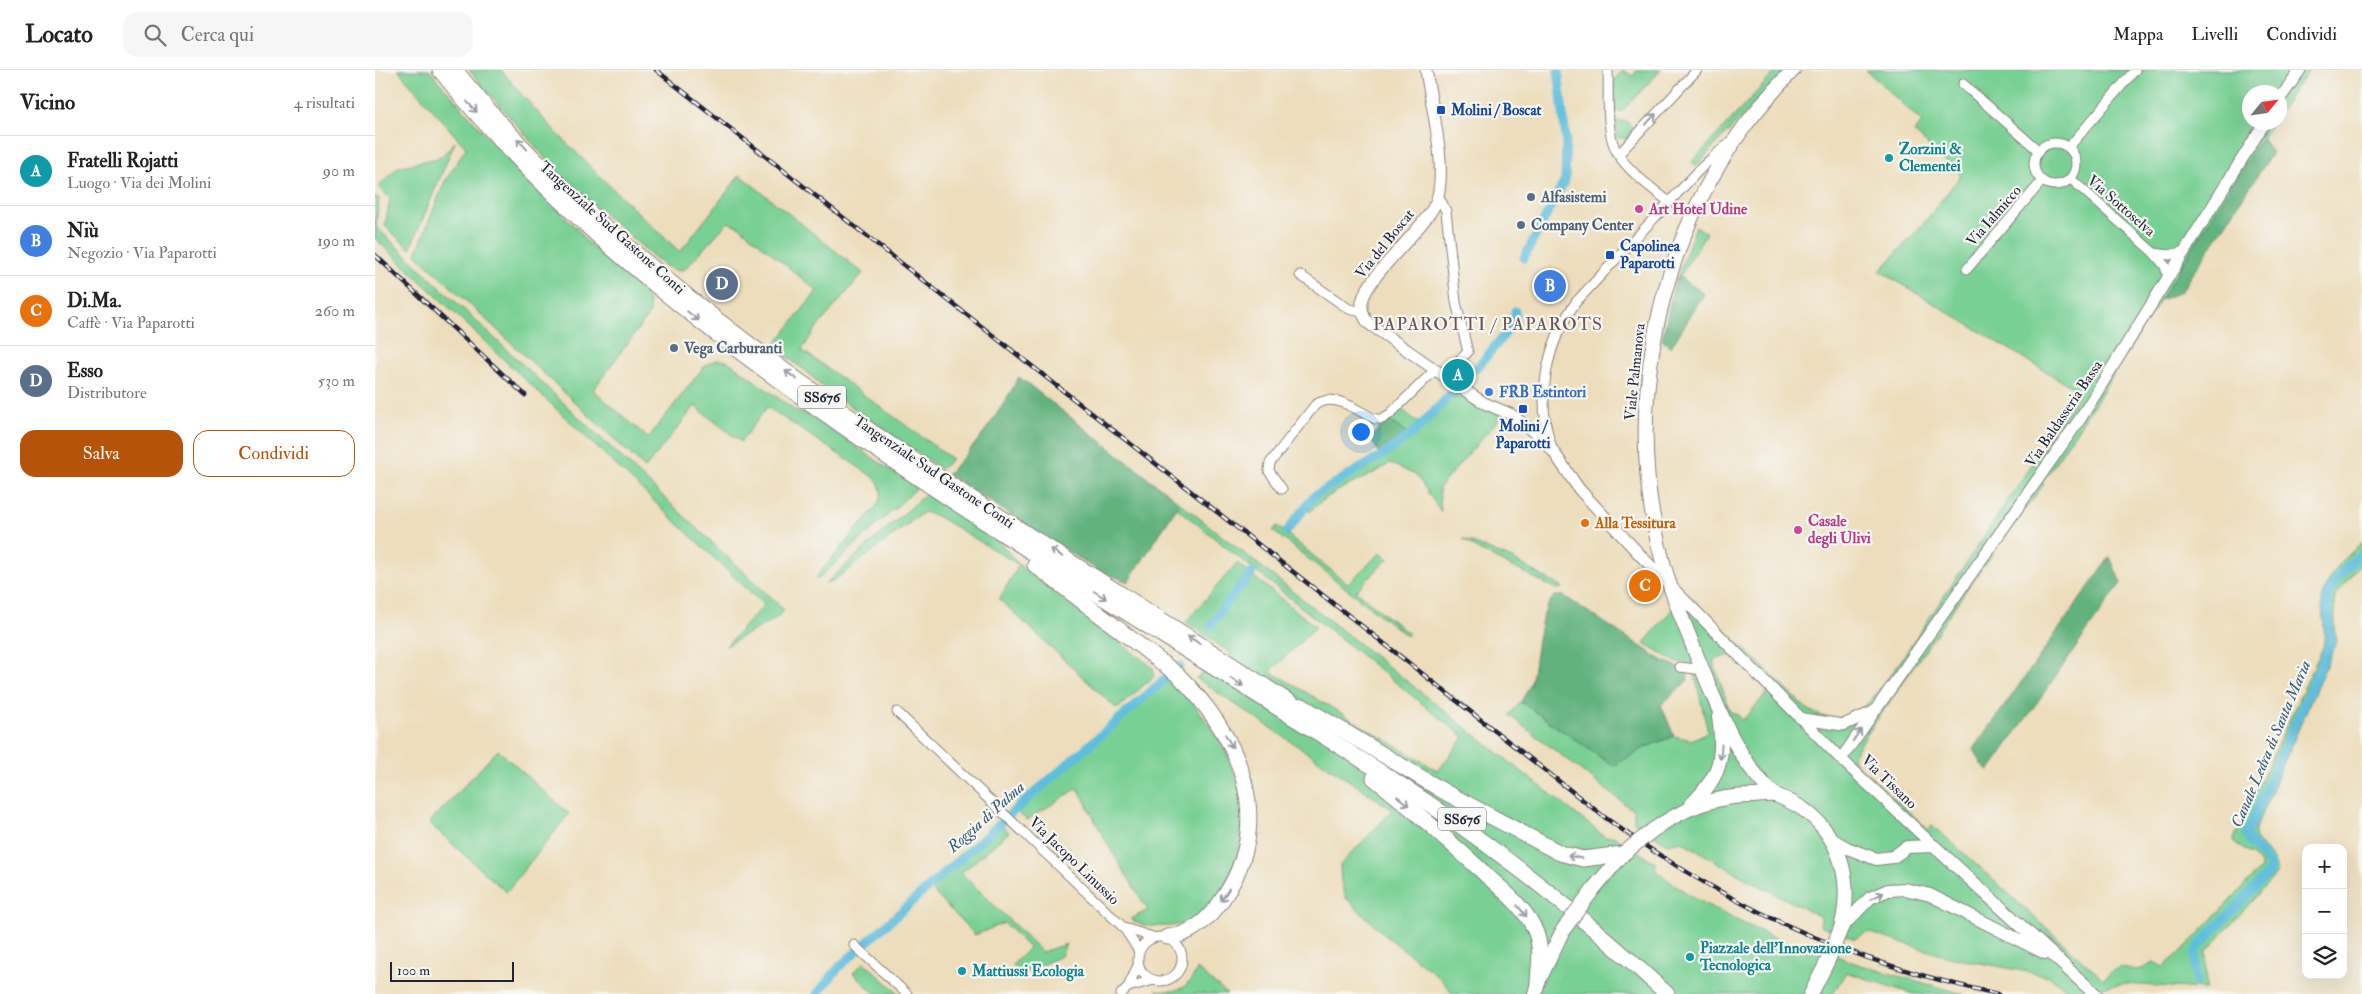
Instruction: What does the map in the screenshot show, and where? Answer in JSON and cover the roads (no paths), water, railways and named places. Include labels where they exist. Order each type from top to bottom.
[{"type":"highway","name":"Tangenziale Sud Gastone Conti","points":[[440,70],[519,158],[589,228],[701,323],[825,414],[953,502],[1265,700]]},
{"type":"highway","name":"Tangenziale Sud Gastone Conti","points":[[455,70],[517,140],[563,185],[655,271],[709,314],[833,405],[955,488],[1235,666]]},
{"type":"highway","points":[[953,502],[1175,672],[1216,719],[1240,762],[1245,783],[1248,832],[1246,850],[1240,866],[1216,908],[1193,929],[1181,935],[1160,937]]},
{"type":"highway","points":[[1235,666],[1445,792],[1545,846],[1566,855],[1583,859],[1623,854]]},
{"type":"highway","name":"SS676","points":[[1235,666],[1439,802],[1542,878],[1673,994]]},
{"type":"highway","points":[[1265,700],[1355,762],[1425,818],[1523,910],[1536,932],[1539,942],[1540,955],[1536,988]]},
{"type":"highway","name":"SS676","points":[[1265,700],[1343,747],[1434,807],[1589,924],[1667,994]]},
{"type":"main road","name":"Viale Palmanova","points":[[1775,795],[1757,777],[1747,763],[1717,704],[1669,583],[1654,516],[1647,459],[1646,404],[1651,356],[1664,293],[1684,234],[1709,183],[1738,135],[1793,70]]},
{"type":"main road","name":"Viale Palmanova","points":[[1689,808],[1707,789],[1716,776],[1722,757],[1722,736],[1717,704]]},
{"type":"main road","points":[[1536,988],[1563,930],[1594,888],[1623,854],[1653,830],[1689,808],[1737,796],[1775,795],[1808,813],[1833,840],[1841,860],[1847,889],[1846,911],[1841,928],[1814,991]]},
{"type":"main road","points":[[1833,840],[1847,848],[1876,859],[1893,857],[1907,847],[1934,846]]},
{"type":"main road","name":"Via Tissano","points":[[1934,846],[2095,994]]},
{"type":"main road","points":[[1841,928],[1870,898],[1897,889],[1930,895],[2059,960]]},
{"type":"main road","points":[[1975,918],[1989,914],[1995,902]]},
{"type":"street","points":[[1282,489],[1269,471],[1270,463],[1315,405],[1323,400],[1332,399],[1375,419],[1382,419],[1467,352],[1456,302],[1446,211],[1439,197],[1442,176],[1426,70]]},
{"type":"street","points":[[1618,155],[1697,70]]},
{"type":"street","points":[[2069,147],[2135,70]]},
{"type":"street","points":[[2287,89],[2300,70]]},
{"type":"street","points":[[1609,71],[1611,134],[1618,155],[1669,202]]},
{"type":"street","points":[[1963,84],[2039,151],[2050,144],[2056,143],[2069,147],[2076,159],[2077,166],[2071,179]]},
{"type":"street","name":"Via Baldasseria Bassa","points":[[1841,759],[2080,420],[2260,130]]},
{"type":"street","points":[[1553,451],[1545,421],[1545,390],[1550,352],[1558,331],[1577,302],[1718,151],[1738,135]]},
{"type":"street","name":"Via Ialmicco","points":[[2039,151],[2034,163],[2035,170],[2042,181],[2047,184],[2060,185],[2071,179]]},
{"type":"street","name":"Via Sottoselva","points":[[2071,179],[2154,253],[2165,266],[2168,278]]},
{"type":"street","name":"Via Ialmicco","points":[[1967,269],[2042,181]]},
{"type":"street","name":"Via del Boscat","points":[[1362,312],[1362,300],[1369,287],[1425,220],[1439,197]]},
{"type":"street","name":"Via Sottoselva","points":[[2154,253],[2169,255],[2186,250]]},
{"type":"street","points":[[1300,275],[1349,309],[1362,312]]},
{"type":"street","name":"Via Tissano","points":[[1362,312],[1371,327],[1459,387],[1526,424],[1553,451],[1579,489],[1603,516],[1841,759],[1904,820],[1934,846]]},
{"type":"street","points":[[1680,667],[1703,670]]},
{"type":"street","name":"Via Jacopo Linussio","points":[[897,712],[1124,928],[1139,951]]},
{"type":"street","points":[[1828,745],[1835,732],[1843,725],[1874,712]]},
{"type":"street","points":[[1803,719],[1843,725]]},
{"type":"street","points":[[1904,820],[1908,828],[1907,847]]},
{"type":"street","name":"Via Jacopo Linussio","points":[[1124,928],[1160,937]]},
{"type":"street","points":[[1121,994],[1128,987],[1138,965],[1139,951],[1142,945],[1160,937],[1179,946],[1182,954],[1180,969],[1169,979],[1154,980],[1128,987]]},
{"type":"street","points":[[857,948],[907,994]]},
{"type":"street","points":[[1138,965],[1141,971],[1154,980]]},
{"type":"waterway","name":"Roggia di Palma","points":[[1524,258],[1565,180],[1566,139],[1558,70]]},
{"type":"waterway","name":"Roggia di Palma","points":[[1476,369],[1515,322],[1515,311]]},
{"type":"waterway","name":"Roggia di Palma","points":[[1287,531],[1314,496],[1389,451],[1414,432],[1463,382]]},
{"type":"waterway","name":"Canale Ledra di Santa Maria","points":[[2196,982],[2195,958],[2197,948],[2270,871],[2271,866],[2251,844],[2246,835],[2328,649],[2330,643],[2327,606],[2329,592],[2336,580],[2362,553]]},
{"type":"waterway","name":"Roggia di Palma","points":[[1211,625],[1227,602],[1252,573]]},
{"type":"waterway","name":"Roggia di Palma","points":[[817,994],[840,966],[1180,666]]},
{"type":"railway","points":[[656,70],[1603,816],[1649,848],[1695,877],[1742,903],[1790,927],[1840,948],[1891,966],[1998,994]]},
{"type":"railway","points":[[375,255],[525,395]]},
{"type":"place","name":"Molini / Boscat","points":[[1441,110]]},
{"type":"place","name":"Zorzini & Clementei","points":[[1889,158]]},
{"type":"place","name":"Alfasistemi","points":[[1531,197]]},
{"type":"place","name":"Art Hotel Udine","points":[[1639,209]]},
{"type":"place","name":"Company Center","points":[[1521,225]]},
{"type":"place","name":"Capolinea Paparotti","points":[[1610,255]]},
{"type":"place","name":"Esso","points":[[722,284]]},
{"type":"place","name":"Niù","points":[[1550,286]]},
{"type":"place","name":"Vega Carburanti","points":[[674,348]]},
{"type":"place","name":"Fratelli Rojatti","points":[[1458,375]]},
{"type":"place","name":"FRB Estintori","points":[[1489,392]]},
{"type":"place","name":"Molini / Paparotti","points":[[1523,409]]},
{"type":"place","name":"Alla Tessitura","points":[[1585,523]]},
{"type":"place","name":"Casale degli Ulivi","points":[[1798,530]]},
{"type":"place","name":"Di.Ma.","points":[[1645,586]]},
{"type":"place","name":"Piazzale dell'Innovazione Tecnologica","points":[[1690,957]]},
{"type":"place","name":"Mattiussi Ecologia","points":[[962,971]]},
{"type":"district","name":"PAPAROTTI / PAPAROTS","points":[[1488,324]]}]
